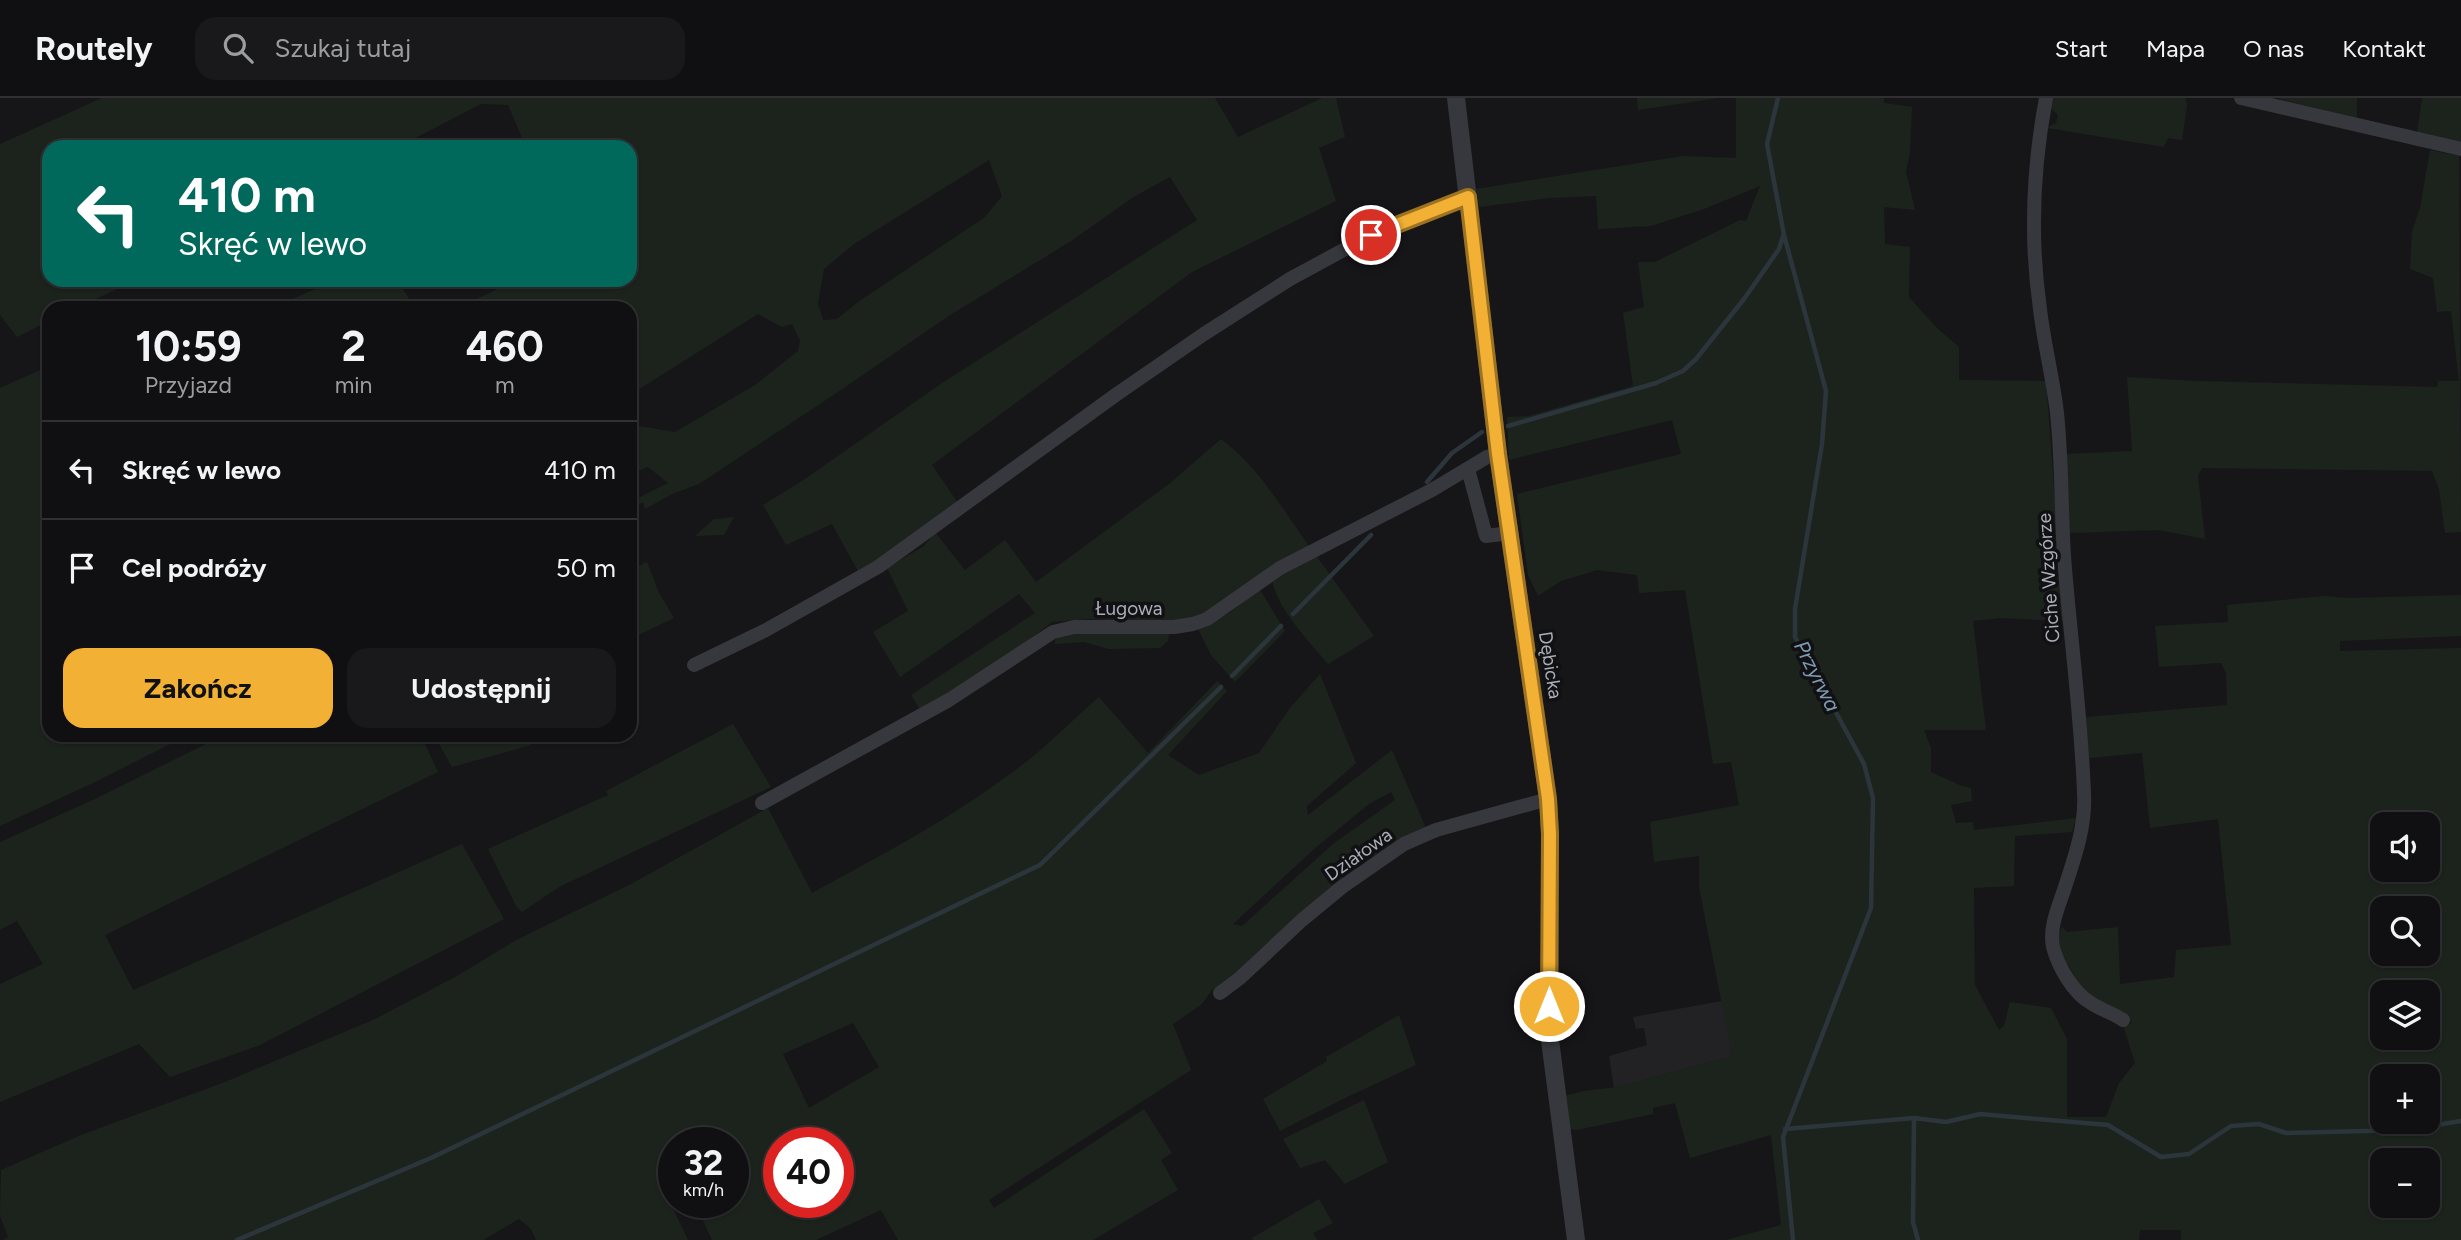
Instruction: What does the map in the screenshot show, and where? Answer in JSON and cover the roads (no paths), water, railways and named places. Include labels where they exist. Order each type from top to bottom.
[{"type":"street","name":"Dębicka","points":[[1456,98],[1498,454],[1548,799],[1550,1040],[1576,1240]]},
{"type":"street","name":"Ciche Wzgórze","points":[[2046,98],[2036,159],[2036,265],[2060,442],[2063,544],[2079,697],[2085,796],[2082,829],[2055,919],[2053,947],[2076,991],[2092,1004],[2123,1020]]},
{"type":"street","points":[[2241,98],[2461,149]]},
{"type":"street","points":[[694,665],[766,630],[878,567],[1117,394],[1290,279],[1371,235],[1468,197]]},
{"type":"street","name":"Ługowa","points":[[762,803],[950,700],[1053,632],[1074,627],[1159,628],[1193,624],[1207,619],[1280,568],[1432,490],[1487,457],[1498,454]]},
{"type":"street","points":[[1468,469],[1486,536],[1510,533]]},
{"type":"street","name":"Działowa","points":[[1220,993],[1342,887],[1404,844],[1436,830],[1548,799]]},
{"type":"waterway","name":"Przyrwa","points":[[1778,98],[1767,144],[1784,235],[1826,391],[1822,444],[1795,609],[1795,637],[1864,764],[1873,798],[1871,908],[1783,1137],[1793,1240]]},
{"type":"waterway","points":[[1508,426],[1656,383],[1683,371],[1696,359],[1744,299],[1779,249],[1783,236]]},
{"type":"waterway","points":[[1427,482],[1452,453],[1482,432]]},
{"type":"waterway","points":[[1293,614],[1371,535]]},
{"type":"waterway","points":[[1232,676],[1281,626]]},
{"type":"waterway","points":[[237,1240],[431,1158],[1040,865],[1221,687]]},
{"type":"waterway","points":[[1914,1118],[1946,1122],[1980,1114],[2108,1125],[2161,1157],[2189,1154],[2231,1126],[2259,1124],[2286,1133],[2406,1130],[2461,1121]]},
{"type":"waterway","points":[[1785,1129],[1914,1118],[1913,1222],[1918,1240]]}]
